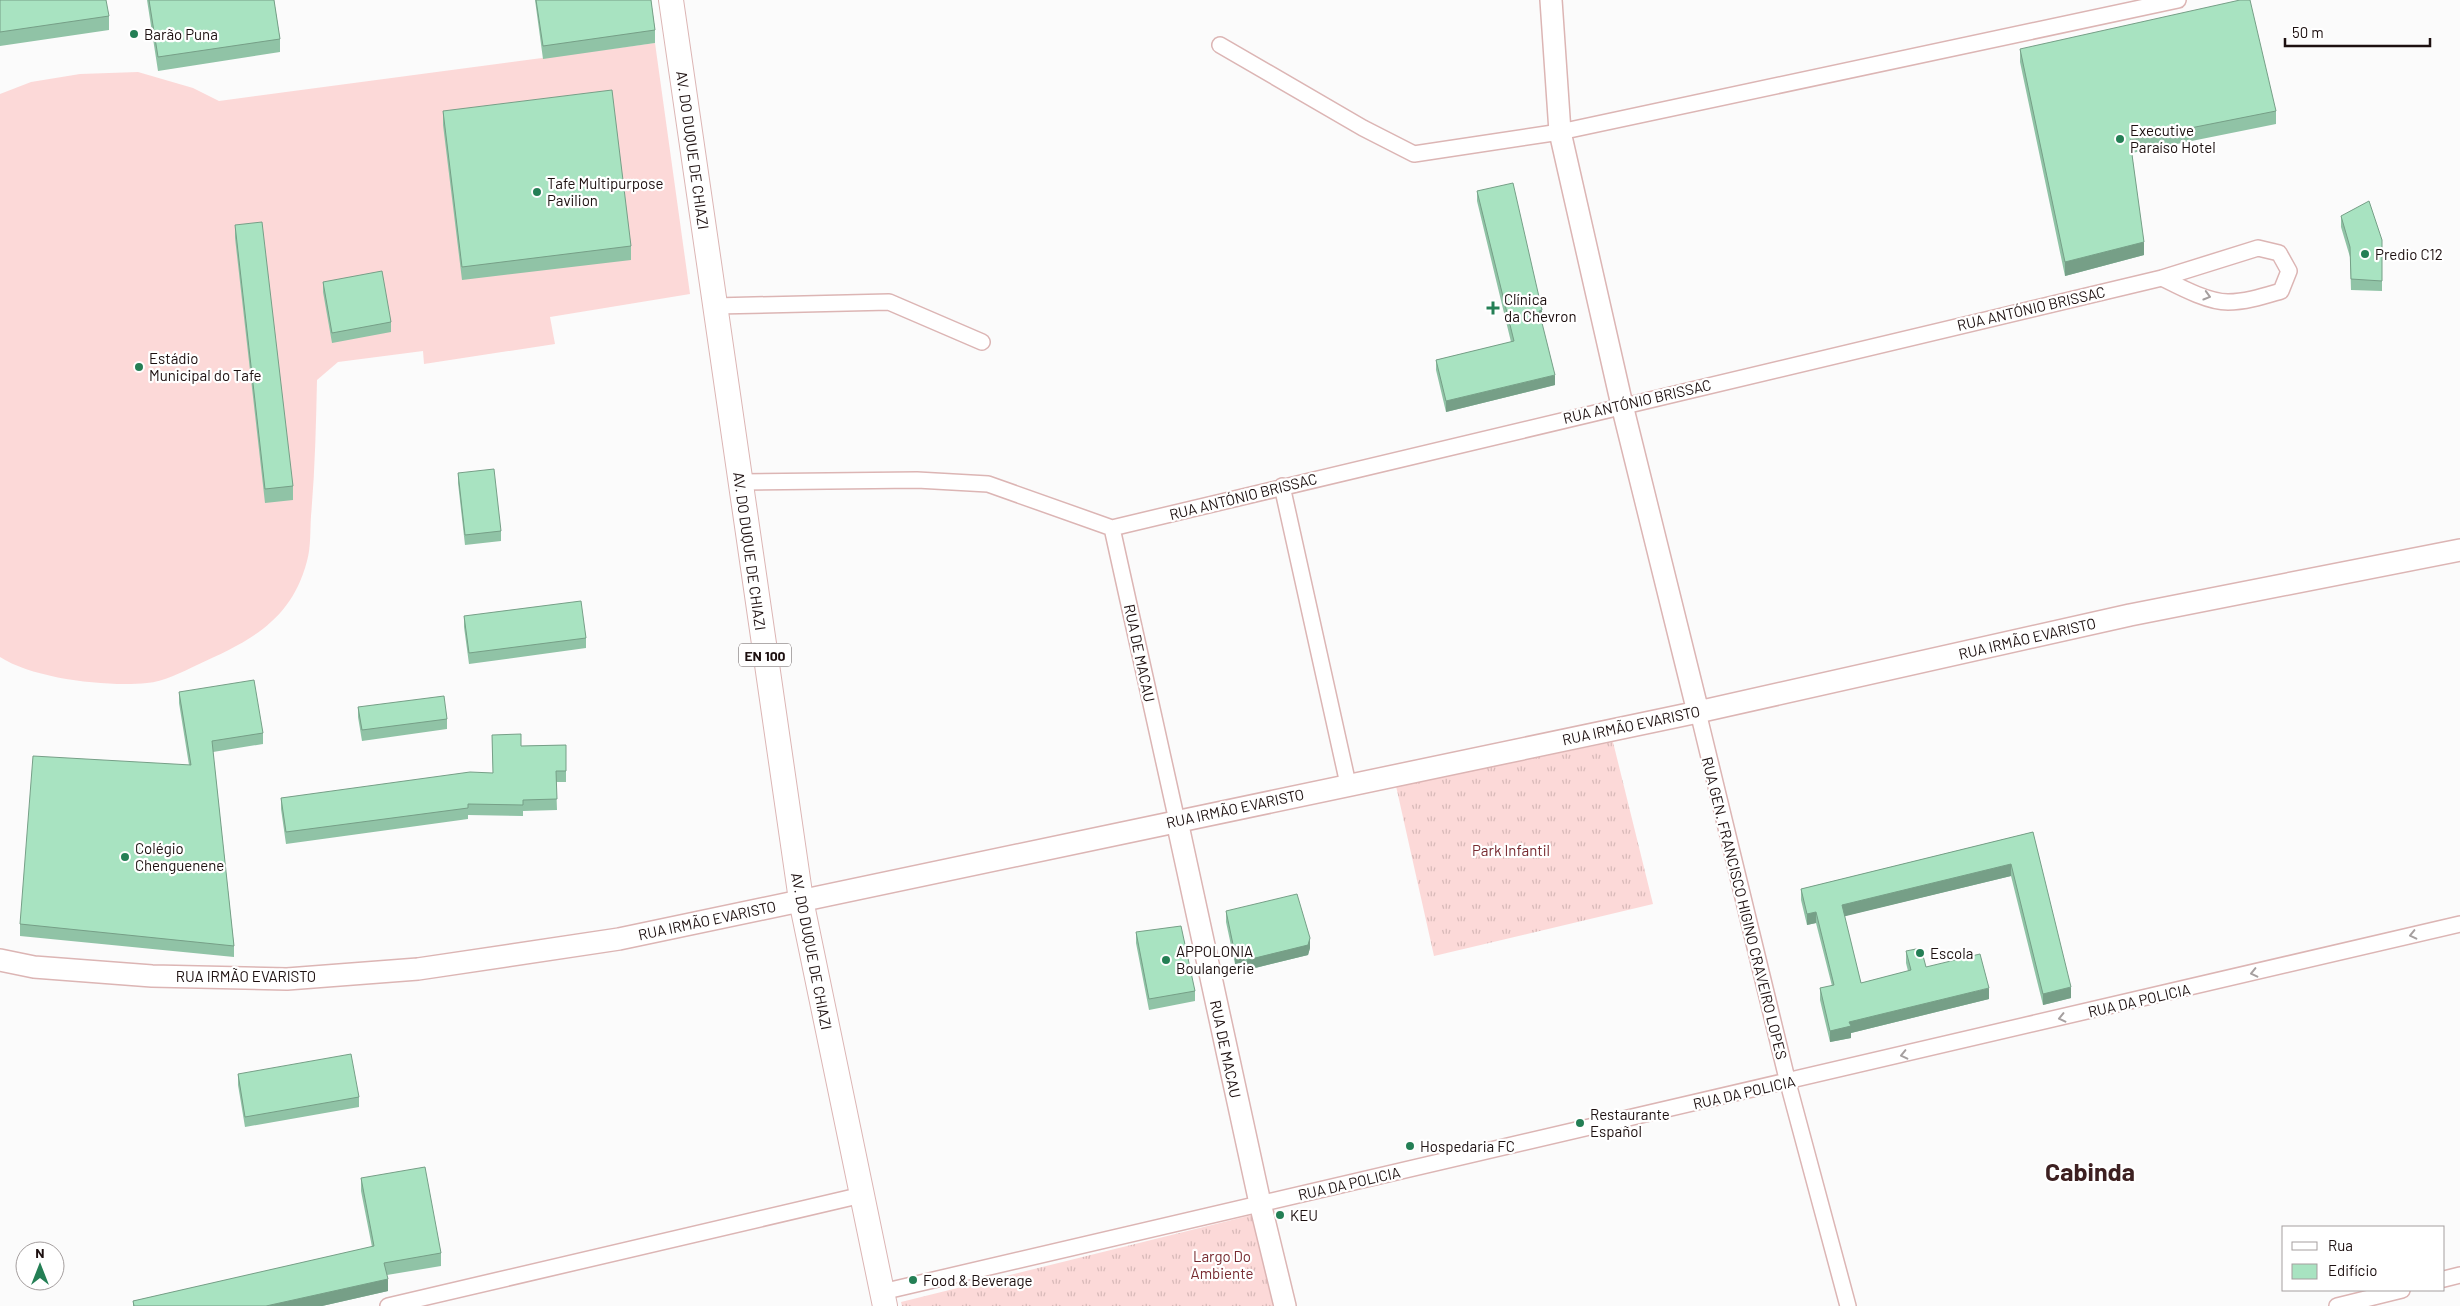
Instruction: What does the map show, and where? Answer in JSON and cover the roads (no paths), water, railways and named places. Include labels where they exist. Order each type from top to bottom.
[{"type":"main road","name":"AV. DO DUQUE DE CHIAZI","points":[[671,0],[801,900],[883,1299]]},
{"type":"street","points":[[1551,0],[1560,132],[1622,405],[1698,712]]},
{"type":"street","points":[[1220,45],[1363,128],[1414,154],[1560,132],[2178,0]]},
{"type":"street","name":"RUA ANTÓNIO BRISSAC","points":[[1112,528],[1622,405],[2162,278],[2258,248],[2279,253],[2288,271],[2282,291],[2253,299],[2226,302],[2189,291],[2162,278]]},
{"type":"street","points":[[715,306],[889,302],[982,342]]},
{"type":"street","points":[[740,482],[917,480],[988,484],[1112,528]]},
{"type":"street","points":[[1282,486],[1348,784]]},
{"type":"street","name":"RUA DE MACAU","points":[[1112,528],[1260,1203],[1285,1306]]},
{"type":"street","name":"RUA IRMÃO EVARISTO","points":[[0,960],[34,967],[152,976],[306,978],[418,969],[619,940],[1348,784],[1698,712],[2130,615],[2460,550]]},
{"type":"street","name":"RUA GEN. FRANCISCO HIGINO CRAVEIRO LOPES","points":[[1698,712],[1788,1082],[1848,1306]]},
{"type":"street","name":"RUA DA POLICIA","points":[[883,1299],[1260,1203],[1788,1082],[2460,924]]},
{"type":"street","points":[[388,1306],[862,1195]]},
{"type":"street","points":[[2445,1279],[2460,1275]]},
{"type":"street","points":[[2337,1306],[2398,1291]]},
{"type":"place","name":"Barão Puna","points":[[134,34]]},
{"type":"place","name":"Executive Paraíso Hotel","points":[[2120,139]]},
{"type":"place","name":"Tafe Multipurpose Pavilion","points":[[537,192]]},
{"type":"place","name":"Predio C12","points":[[2365,254]]},
{"type":"place","name":"Clínica da Chevron","points":[[1493,308]]},
{"type":"place","name":"Estádio Municipal do Tafe","points":[[139,367]]},
{"type":"place","name":"Colégio Chenguenene","points":[[125,857]]},
{"type":"place","name":"Escola","points":[[1920,953]]},
{"type":"place","name":"APPOLONIA Boulangerie","points":[[1166,960]]},
{"type":"place","name":"Restaurante Español","points":[[1580,1123]]},
{"type":"place","name":"Hospedaria FC","points":[[1410,1146]]},
{"type":"place","name":"KEU","points":[[1280,1215]]},
{"type":"place","name":"Food & Beverage","points":[[913,1280]]},
{"type":"district","name":"Cabinda","points":[[2090,1171]]},
{"type":"park label","name":"Park Infantil","points":[[1511,850]]},
{"type":"park label","name":"Largo Do Ambiente","points":[[1222,1264]]}]
